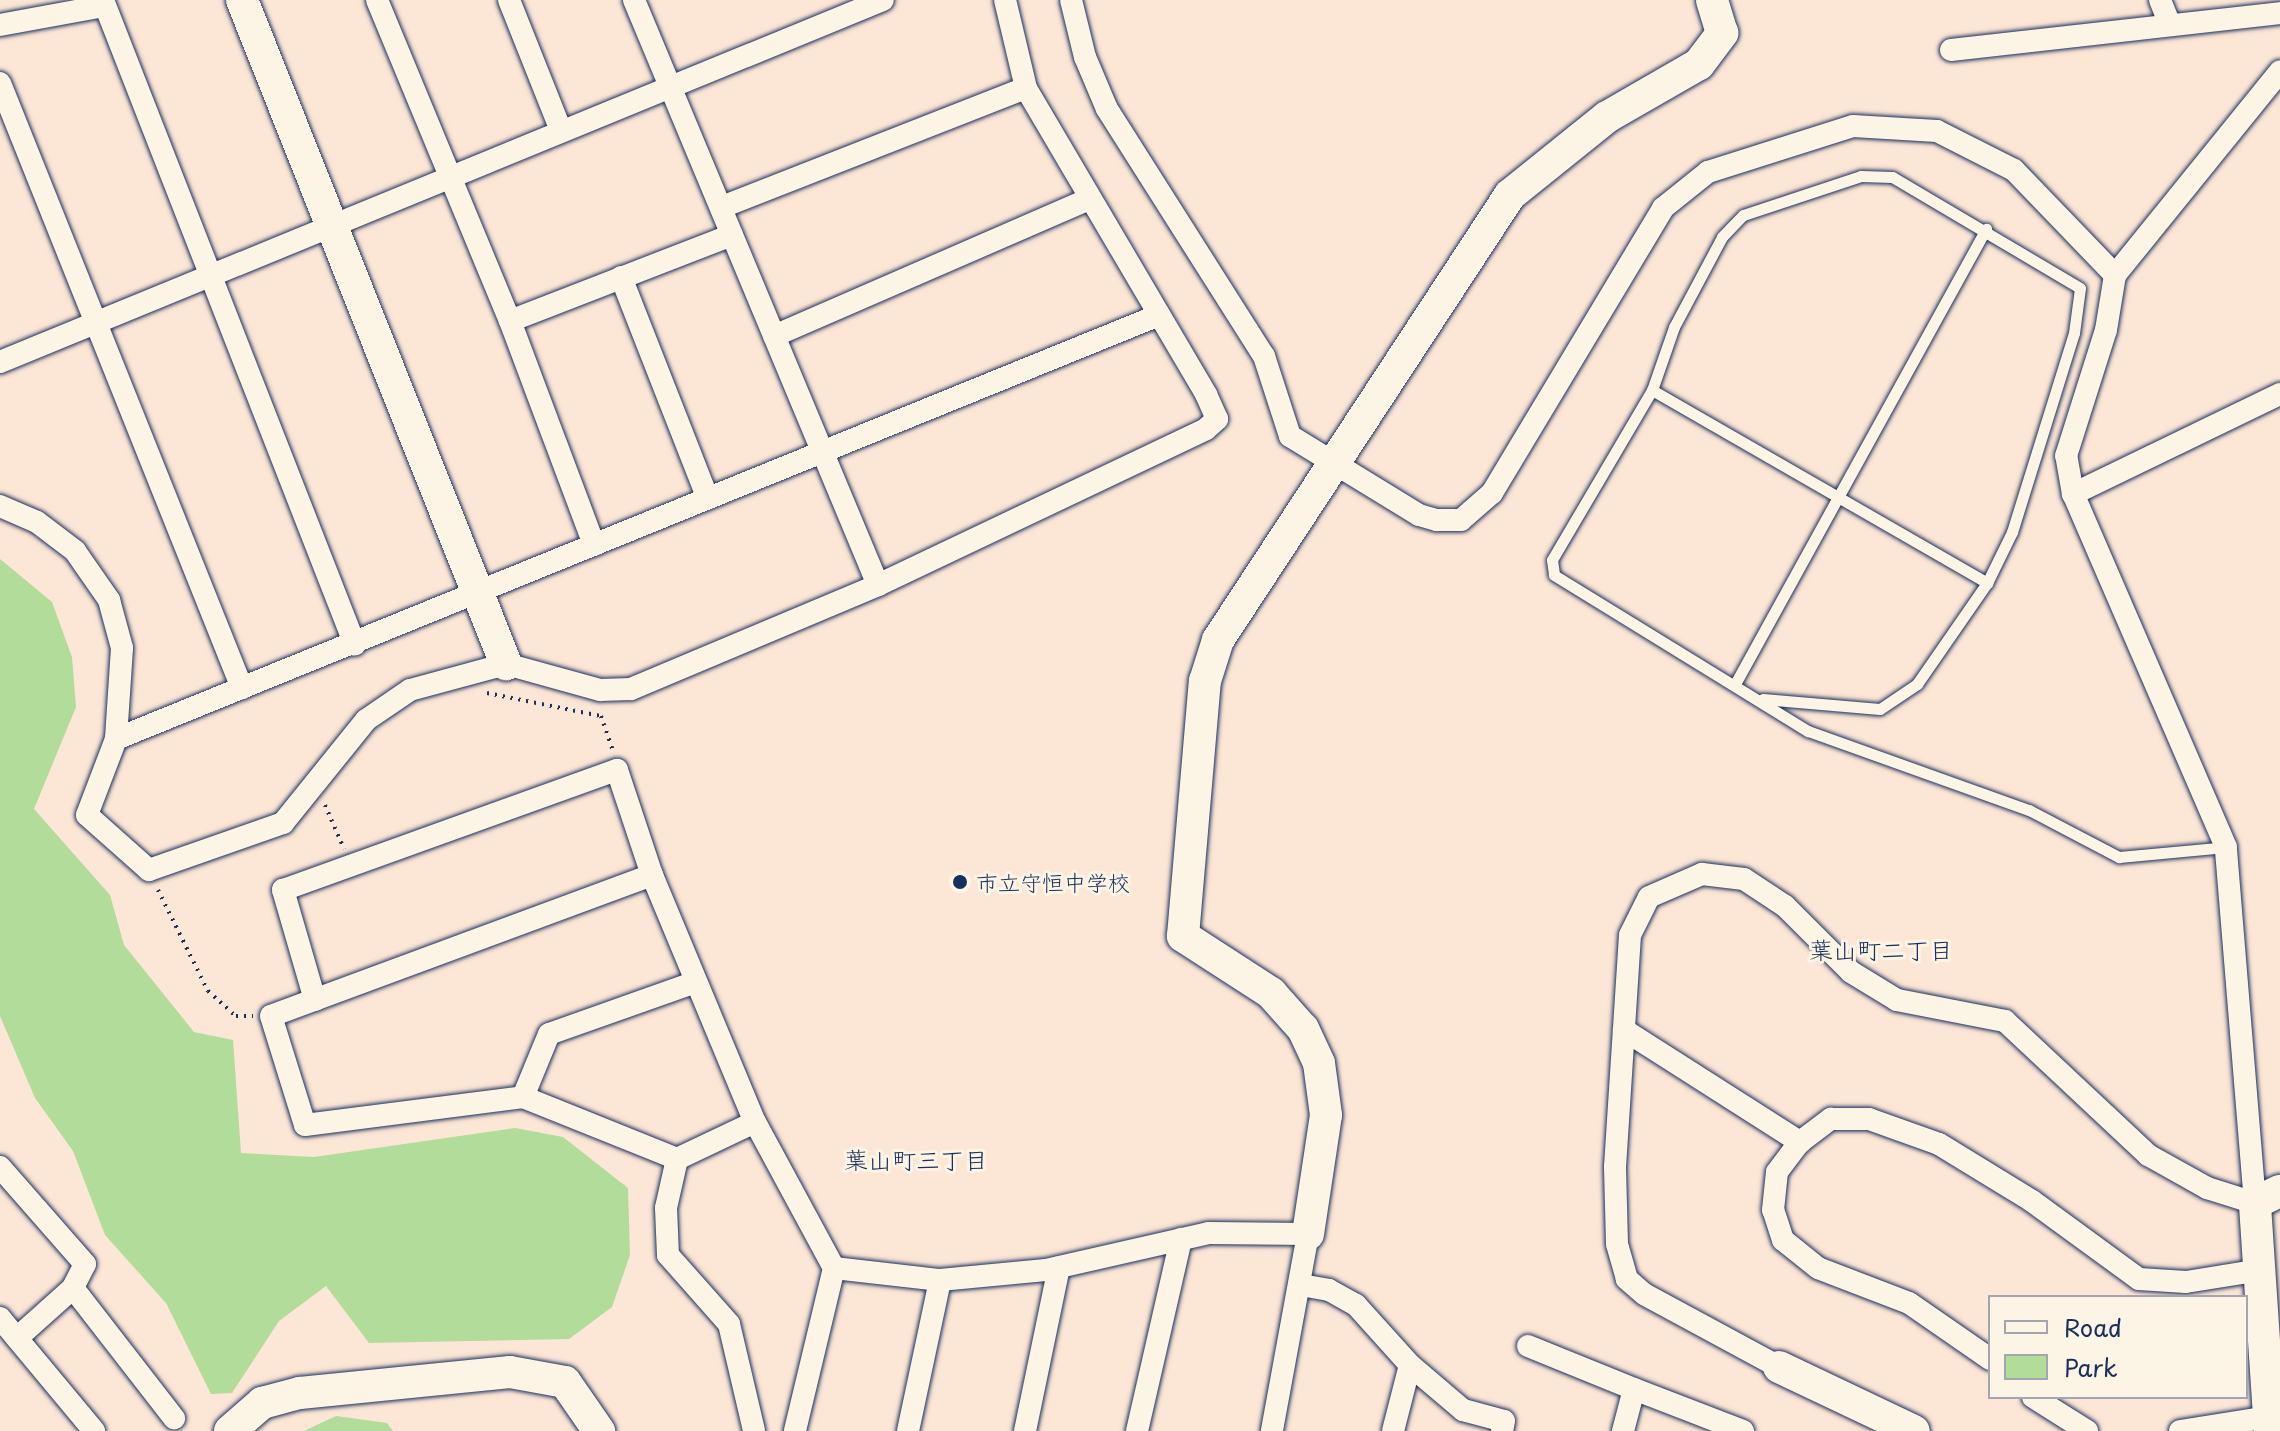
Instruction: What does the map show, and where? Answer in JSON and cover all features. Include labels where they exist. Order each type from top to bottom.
[{"type":"street","points":[[242,0],[328,227],[479,591],[506,664]]},
{"type":"street","points":[[377,0],[447,178],[510,321],[594,545]]},
{"type":"street","points":[[509,0],[561,131]]},
{"type":"street","points":[[634,0],[878,585]]},
{"type":"street","points":[[0,362],[883,0]]},
{"type":"street","points":[[0,506],[37,522],[75,551],[109,600],[122,648],[116,739],[87,815],[149,870],[283,823],[366,720],[410,690],[506,664],[600,690],[631,689],[878,585],[1213,424],[1216,412],[1026,88],[1005,0]]},
{"type":"street","points":[[1071,0],[1085,57],[1107,109],[1264,356],[1290,436],[1336,467],[1419,515],[1461,520],[1476,512],[1583,351],[1676,193],[1708,172],[1853,126],[1937,131],[1987,152],[2014,170],[2115,275]]},
{"type":"street","points":[[1272,1431],[1301,1285],[1326,1115],[1319,1063],[1303,1029],[1271,993],[1189,945],[1182,926],[1205,681],[1218,640],[1336,467],[1510,195],[1607,117],[1699,64],[1722,33],[1712,0]]},
{"type":"street","points":[[2160,0],[2170,25]]},
{"type":"street","points":[[0,25],[103,3],[207,277],[355,645]]},
{"type":"street","points":[[1951,50],[2170,25],[2273,9]]},
{"type":"street","points":[[2180,1431],[2269,1424],[2255,1271],[2267,1197],[2226,847],[2073,494],[2066,456],[2106,330],[2115,275],[2280,71]]},
{"type":"street","points":[[0,83],[242,688]]},
{"type":"street","points":[[722,207],[1026,88]]},
{"type":"street","points":[[774,336],[1089,199]]},
{"type":"street","points":[[510,321],[732,235]]},
{"type":"street","points":[[621,277],[708,499]]},
{"type":"street","points":[[116,739],[355,645],[479,591],[1159,315]]},
{"type":"street","points":[[2073,494],[2280,394]]},
{"type":"street","points":[[315,1000],[283,890],[617,770],[652,875],[755,1122],[834,1268],[795,1431]]},
{"type":"street","points":[[1914,1431],[1779,1367],[1627,1279],[1617,1244],[1615,1167],[1630,935],[1649,897],[1702,874],[1744,879],[1785,906],[1851,972],[1897,1000],[2005,1021],[2148,1155],[2207,1188],[2267,1197]]},
{"type":"street","points":[[652,875],[271,1016],[305,1125],[523,1097],[677,1159],[755,1122]]},
{"type":"street","points":[[523,1097],[549,1034],[696,982]]},
{"type":"street","points":[[1624,1030],[1800,1142]]},
{"type":"street","points":[[1988,1358],[1909,1303],[1818,1268],[1783,1240],[1773,1210],[1777,1172],[1800,1142],[1831,1119],[1869,1119],[1939,1144],[2032,1201],[2139,1279],[2186,1282],[2255,1271]]},
{"type":"street","points":[[677,1159],[666,1208],[668,1255],[729,1324],[754,1431]]},
{"type":"street","points":[[0,1167],[85,1264],[73,1288],[17,1338]]},
{"type":"street","points":[[834,1268],[940,1280],[1059,1267],[1226,1231],[1308,1234]]},
{"type":"street","points":[[1137,1431],[1181,1239]]},
{"type":"street","points":[[1025,1431],[1059,1267]]},
{"type":"street","points":[[908,1431],[940,1280]]},
{"type":"street","points":[[1301,1285],[1329,1290],[1356,1305],[1410,1365],[1463,1410],[1504,1421],[1502,1431]]},
{"type":"street","points":[[73,1288],[174,1418]]},
{"type":"street","points":[[0,1318],[94,1431]]},
{"type":"street","points":[[1528,1346],[1743,1431]]},
{"type":"street","points":[[1393,1431],[1410,1365]]},
{"type":"street","points":[[230,1431],[262,1403],[300,1393],[510,1372],[565,1382],[599,1431]]},
{"type":"street","points":[[1623,1431],[1634,1389]]},
{"type":"street","points":[[2036,1399],[2087,1431]]},
{"type":"lane","points":[[1763,699],[1880,709],[1917,684],[1987,583],[2017,518],[2074,333],[2080,288],[1986,229],[1892,177],[1861,176],[1743,215],[1722,237],[1674,327],[1652,390],[1552,560],[1554,575],[1763,699],[1808,731],[2029,810],[2119,857],[2226,847]]},
{"type":"lane","points":[[1735,684],[1986,229]]},
{"type":"lane","points":[[1652,390],[1987,583]]},
{"type":"path","points":[[482,694],[501,691],[601,716],[617,770]]},
{"type":"path","points":[[328,796],[325,804],[351,866]]},
{"type":"path","points":[[149,870],[208,991],[236,1016],[271,1016]]},
{"type":"green space","points":[[0,559],[52,602],[72,657],[76,707],[34,809],[110,895],[124,945],[194,1032],[233,1040],[241,1153],[314,1157],[515,1128],[563,1137],[628,1188],[630,1255],[612,1307],[569,1339],[369,1343],[326,1286],[279,1321],[232,1393],[211,1394],[166,1303],[105,1235],[73,1151],[35,1098],[0,1016]]},
{"type":"green space","points":[[336,1416],[387,1423],[393,1431],[304,1431]]},
{"type":"place","name":"市立守恒中学校","points":[[960,882]]},
{"type":"district","name":"葉山町二丁目","points":[[1881,950]]},
{"type":"district","name":"葉山町三丁目","points":[[916,1160]]}]
